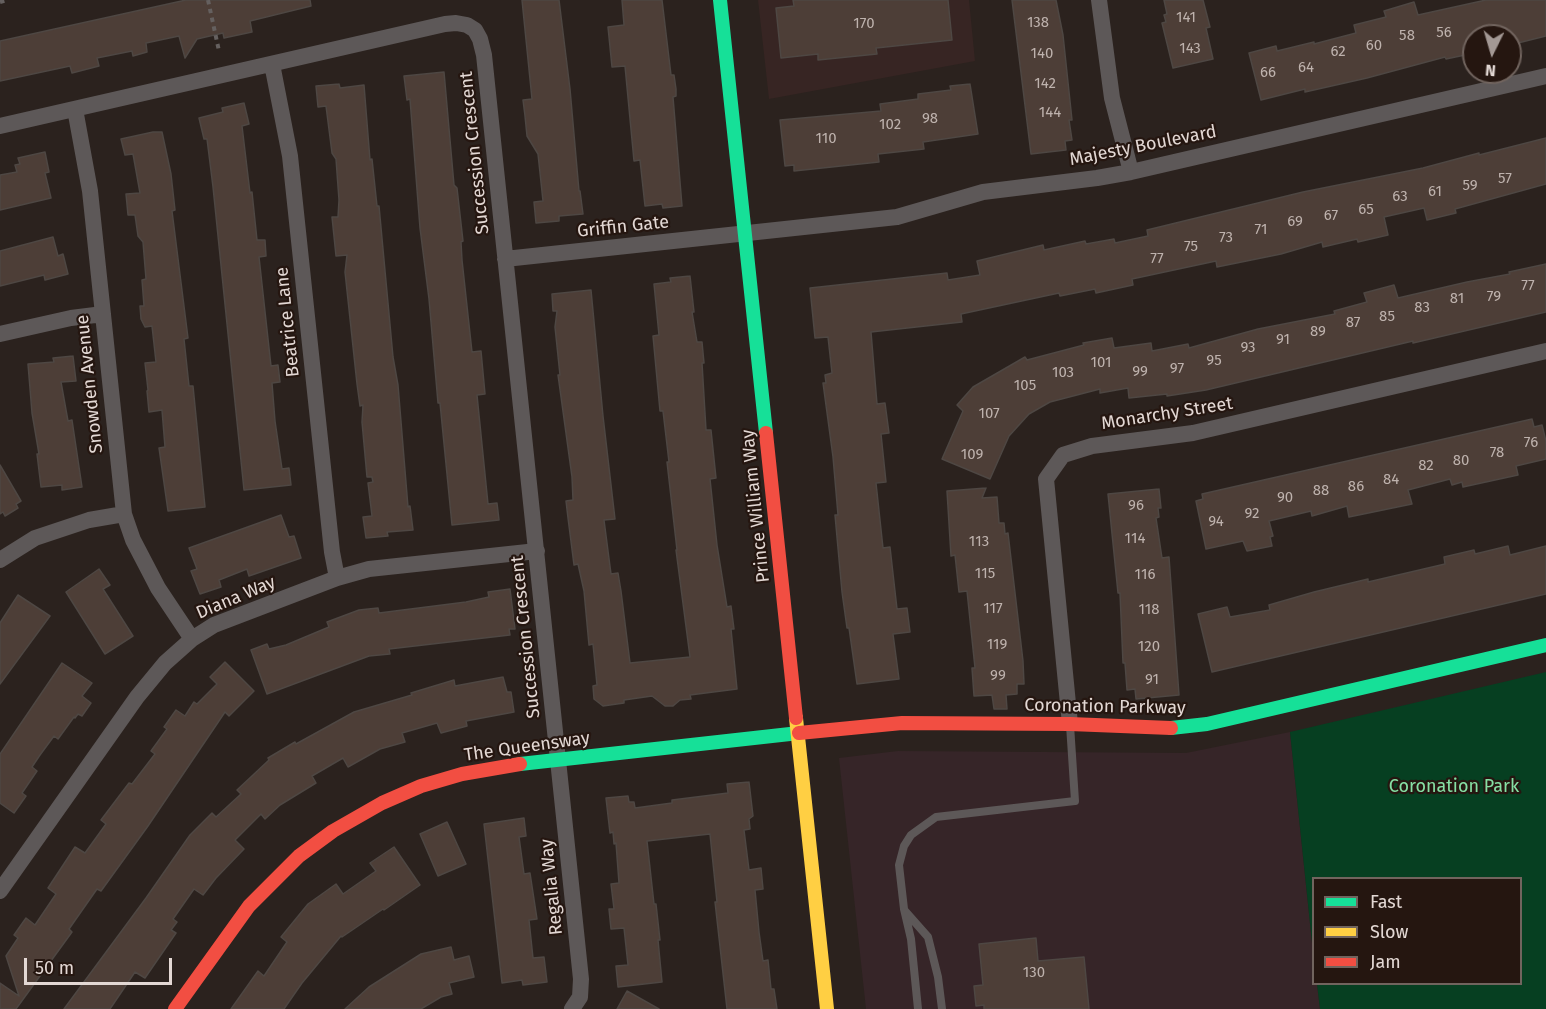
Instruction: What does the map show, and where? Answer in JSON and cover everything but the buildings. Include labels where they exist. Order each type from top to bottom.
[{"type":"street","name":"Prince William Way","points":[[720,0],[827,1009]]},
{"type":"street","points":[[1099,0],[1112,98],[1131,172]]},
{"type":"street","name":"Succession Crescent","points":[[0,126],[445,24],[456,22],[474,30],[480,39],[484,55],[559,760]]},
{"type":"street","name":"Beatrice Lane","points":[[272,64],[290,156],[331,541],[337,578]]},
{"type":"street","name":"Majesty Boulevard","points":[[746,234],[897,217],[983,192],[1131,172],[1546,76]]},
{"type":"street","name":"Snowden Avenue","points":[[75,109],[90,191],[124,514],[133,540],[158,588],[192,639]]},
{"type":"street","name":"Griffin Gate","points":[[505,259],[746,234]]},
{"type":"street","points":[[0,334],[71,318],[103,314]]},
{"type":"street","name":"Monarchy Street","points":[[1070,724],[1046,479],[1063,454],[1092,446],[1193,433],[1546,351]]},
{"type":"street","points":[[0,560],[13,550],[44,534],[89,520],[124,514]]},
{"type":"street","name":"Diana Way","points":[[0,891],[137,697],[165,663],[192,639],[214,626],[337,578],[369,569],[537,551]]},
{"type":"street","name":"Coronation Parkway","points":[[798,732],[902,723],[1070,724],[1178,728],[1208,724],[1546,645]]},
{"type":"street","name":"The Queensway","points":[[175,1009],[232,928],[259,895],[299,856],[333,831],[382,803],[435,782],[489,768],[798,732]]},
{"type":"street","name":"Regalia Way","points":[[559,760],[581,979],[580,997],[572,1009]]},
{"type":"lane","points":[[918,1009],[911,939],[904,909],[899,865],[904,846],[911,835],[936,817],[1075,801],[1070,724]]},
{"type":"lane","points":[[904,909],[928,937],[938,977],[942,1009]]},
{"type":"path","points":[[0,2],[7,0]]},
{"type":"path","points":[[208,0],[219,51]]},
{"type":"shaded area","points":[[758,0],[969,0],[975,61],[769,99]]},
{"type":"shaded area","points":[[1290,732],[1312,942],[1312,985],[1317,985],[1320,1009],[866,1009],[839,758],[898,751],[1186,753]]},
{"type":"green space","name":"Coronation Park","points":[[1546,672],[1546,1009],[1320,1009],[1317,985],[1522,985],[1522,877],[1312,877],[1312,942],[1290,732]]},
{"type":"traffic: fast","points":[[720,0],[766,433]]},
{"type":"traffic: fast","points":[[1171,728],[1207,724],[1546,645]]},
{"type":"traffic: fast","points":[[520,764],[799,733]]},
{"type":"traffic: slow","points":[[796,718],[827,1009]]},
{"type":"traffic: jam","points":[[766,433],[796,718]]},
{"type":"traffic: jam","points":[[799,733],[902,723],[1070,724],[1171,728]]},
{"type":"traffic: jam","points":[[175,1009],[249,906],[299,856],[333,831],[382,803],[421,786],[462,774],[520,764]]}]
